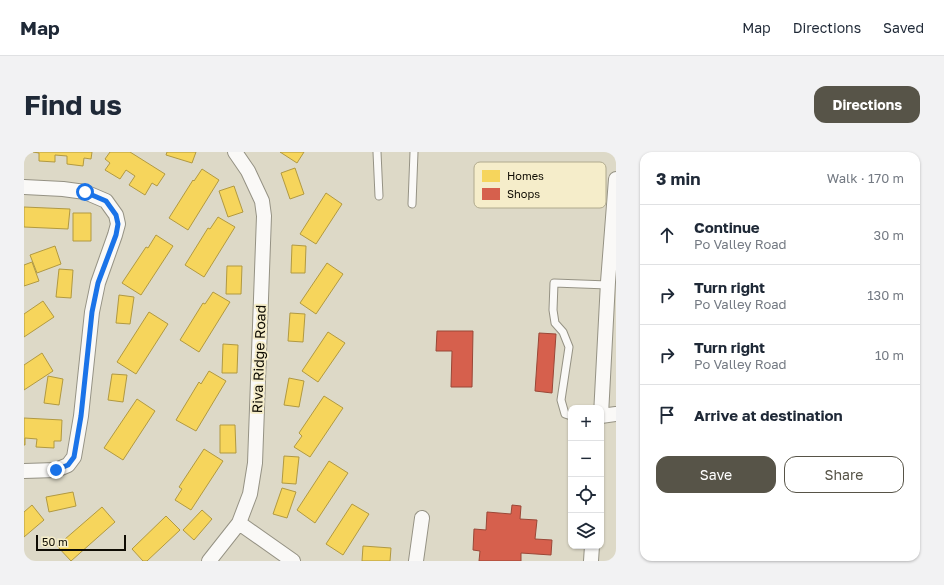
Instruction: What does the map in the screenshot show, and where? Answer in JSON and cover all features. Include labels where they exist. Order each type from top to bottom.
[{"type":"street","name":"Riva Ridge Road","points":[[208,561],[239,523],[250,494],[255,463],[264,216],[262,201],[248,171],[235,152]]},
{"type":"street","points":[[602,405],[608,285],[616,179]]},
{"type":"street","points":[[24,187],[85,192],[106,201],[116,215],[118,224],[116,235],[98,283],[92,312],[81,416],[74,457],[68,465],[56,470],[24,471]]},
{"type":"street","points":[[604,416],[616,414]]},
{"type":"street","points":[[416,561],[422,518]]},
{"type":"street","points":[[239,523],[293,561]]},
{"type":"street","points":[[591,561],[592,549]]},
{"type":"lane","points":[[377,152],[379,196]]},
{"type":"lane","points":[[412,204],[414,152]]},
{"type":"lane","points":[[568,415],[565,414],[561,400],[569,346],[564,332],[555,323],[552,310],[554,283],[608,285]]},
{"type":"building: Homes","points":[[33,152],[92,152],[91,159],[84,158],[83,166],[67,164],[67,156],[55,155],[55,162],[39,161],[39,153]]},
{"type":"building: Homes","points":[[110,152],[130,152],[165,174],[157,186],[152,183],[145,195],[129,185],[135,176],[126,170],[120,179],[105,170],[110,163],[105,159]]},
{"type":"building: Homes","points":[[167,152],[196,152],[192,163],[166,155]]},
{"type":"building: Homes","points":[[280,152],[304,152],[297,163]]},
{"type":"building: Homes","points":[[295,168],[304,194],[290,199],[281,173]]},
{"type":"building: Homes","points":[[202,169],[219,180],[188,230],[169,218],[193,180],[194,181]]},
{"type":"building: Homes","points":[[234,186],[243,212],[228,217],[219,191]]},
{"type":"building: Homes","points":[[326,193],[342,204],[316,244],[300,234]]},
{"type":"building: Homes","points":[[24,207],[70,209],[68,229],[24,227]]},
{"type":"building: Homes","points":[[73,213],[91,213],[91,241],[73,241]]},
{"type":"building: Homes","points":[[218,217],[235,227],[204,277],[185,265],[208,228],[210,229]]},
{"type":"building: Homes","points":[[156,235],[173,246],[141,295],[122,283],[146,247],[148,248]]},
{"type":"building: Homes","points":[[292,245],[306,246],[305,273],[291,273]]},
{"type":"building: Homes","points":[[55,246],[61,264],[37,273],[30,255]]},
{"type":"building: Homes","points":[[32,262],[39,281],[24,286],[24,265]]},
{"type":"building: Homes","points":[[327,263],[343,274],[316,314],[300,303]]},
{"type":"building: Homes","points":[[227,266],[242,266],[241,294],[226,294]]},
{"type":"building: Homes","points":[[59,269],[73,270],[71,298],[56,297]]},
{"type":"building: Homes","points":[[213,292],[230,302],[199,352],[180,340],[203,303],[205,304]]},
{"type":"building: Homes","points":[[119,295],[134,297],[130,324],[116,323]]},
{"type":"building: Homes","points":[[43,301],[54,317],[24,337],[24,314]]},
{"type":"building: Homes","points":[[149,312],[168,324],[136,374],[117,362]]},
{"type":"building: Homes","points":[[290,313],[305,314],[303,342],[288,341]]},
{"type":"building: Homes","points":[[328,332],[345,343],[318,382],[302,371]]},
{"type":"building: Homes","points":[[223,344],[238,345],[237,373],[222,373]]},
{"type":"building: Homes","points":[[42,353],[53,371],[24,390],[24,365]]},
{"type":"building: Homes","points":[[209,371],[226,381],[196,431],[176,420],[199,382],[201,384]]},
{"type":"building: Homes","points":[[112,374],[127,375],[123,402],[108,400]]},
{"type":"building: Homes","points":[[48,376],[63,379],[59,405],[44,403]]},
{"type":"building: Homes","points":[[289,378],[304,381],[299,407],[284,405]]},
{"type":"building: Homes","points":[[324,396],[343,408],[310,457],[294,447],[302,436],[299,433]]},
{"type":"building: Homes","points":[[137,399],[155,411],[123,460],[104,448]]},
{"type":"building: Homes","points":[[24,418],[62,420],[61,441],[54,441],[54,448],[36,447],[37,439],[25,438],[24,445]]},
{"type":"building: Homes","points":[[220,425],[235,425],[236,453],[220,453]]},
{"type":"building: Homes","points":[[204,449],[223,461],[191,510],[175,500],[182,489],[179,487]]},
{"type":"building: Homes","points":[[284,456],[299,457],[296,484],[282,483]]},
{"type":"building: Homes","points":[[329,461],[348,473],[315,523],[297,510]]},
{"type":"building: Homes","points":[[282,488],[296,492],[287,518],[273,514]]},
{"type":"building: Homes","points":[[73,492],[76,506],[49,512],[46,497]]},
{"type":"building: Homes","points":[[352,504],[369,514],[343,555],[326,544]]},
{"type":"building: Homes","points":[[32,505],[44,520],[24,537],[24,512]]},
{"type":"building: Homes","points":[[102,507],[115,522],[71,561],[57,546]]},
{"type":"building: Homes","points":[[202,510],[212,519],[194,540],[183,530]]},
{"type":"building: Homes","points":[[166,516],[180,530],[147,561],[143,561],[132,549]]},
{"type":"building: Homes","points":[[363,546],[391,548],[390,561],[362,561]]},
{"type":"building: Shops","points":[[437,331],[473,331],[472,387],[451,387],[452,351],[436,351]]},
{"type":"building: Shops","points":[[539,333],[556,334],[552,393],[535,391]]},
{"type":"building: Shops","points":[[512,505],[521,506],[520,519],[537,520],[535,539],[552,540],[551,555],[521,553],[521,561],[479,561],[480,551],[473,550],[474,529],[486,530],[487,512],[511,514]]},
{"type":"route","points":[[56,470],[68,465],[74,457],[81,416],[92,312],[98,283],[116,235],[118,224],[116,215],[106,201],[85,192]]}]
